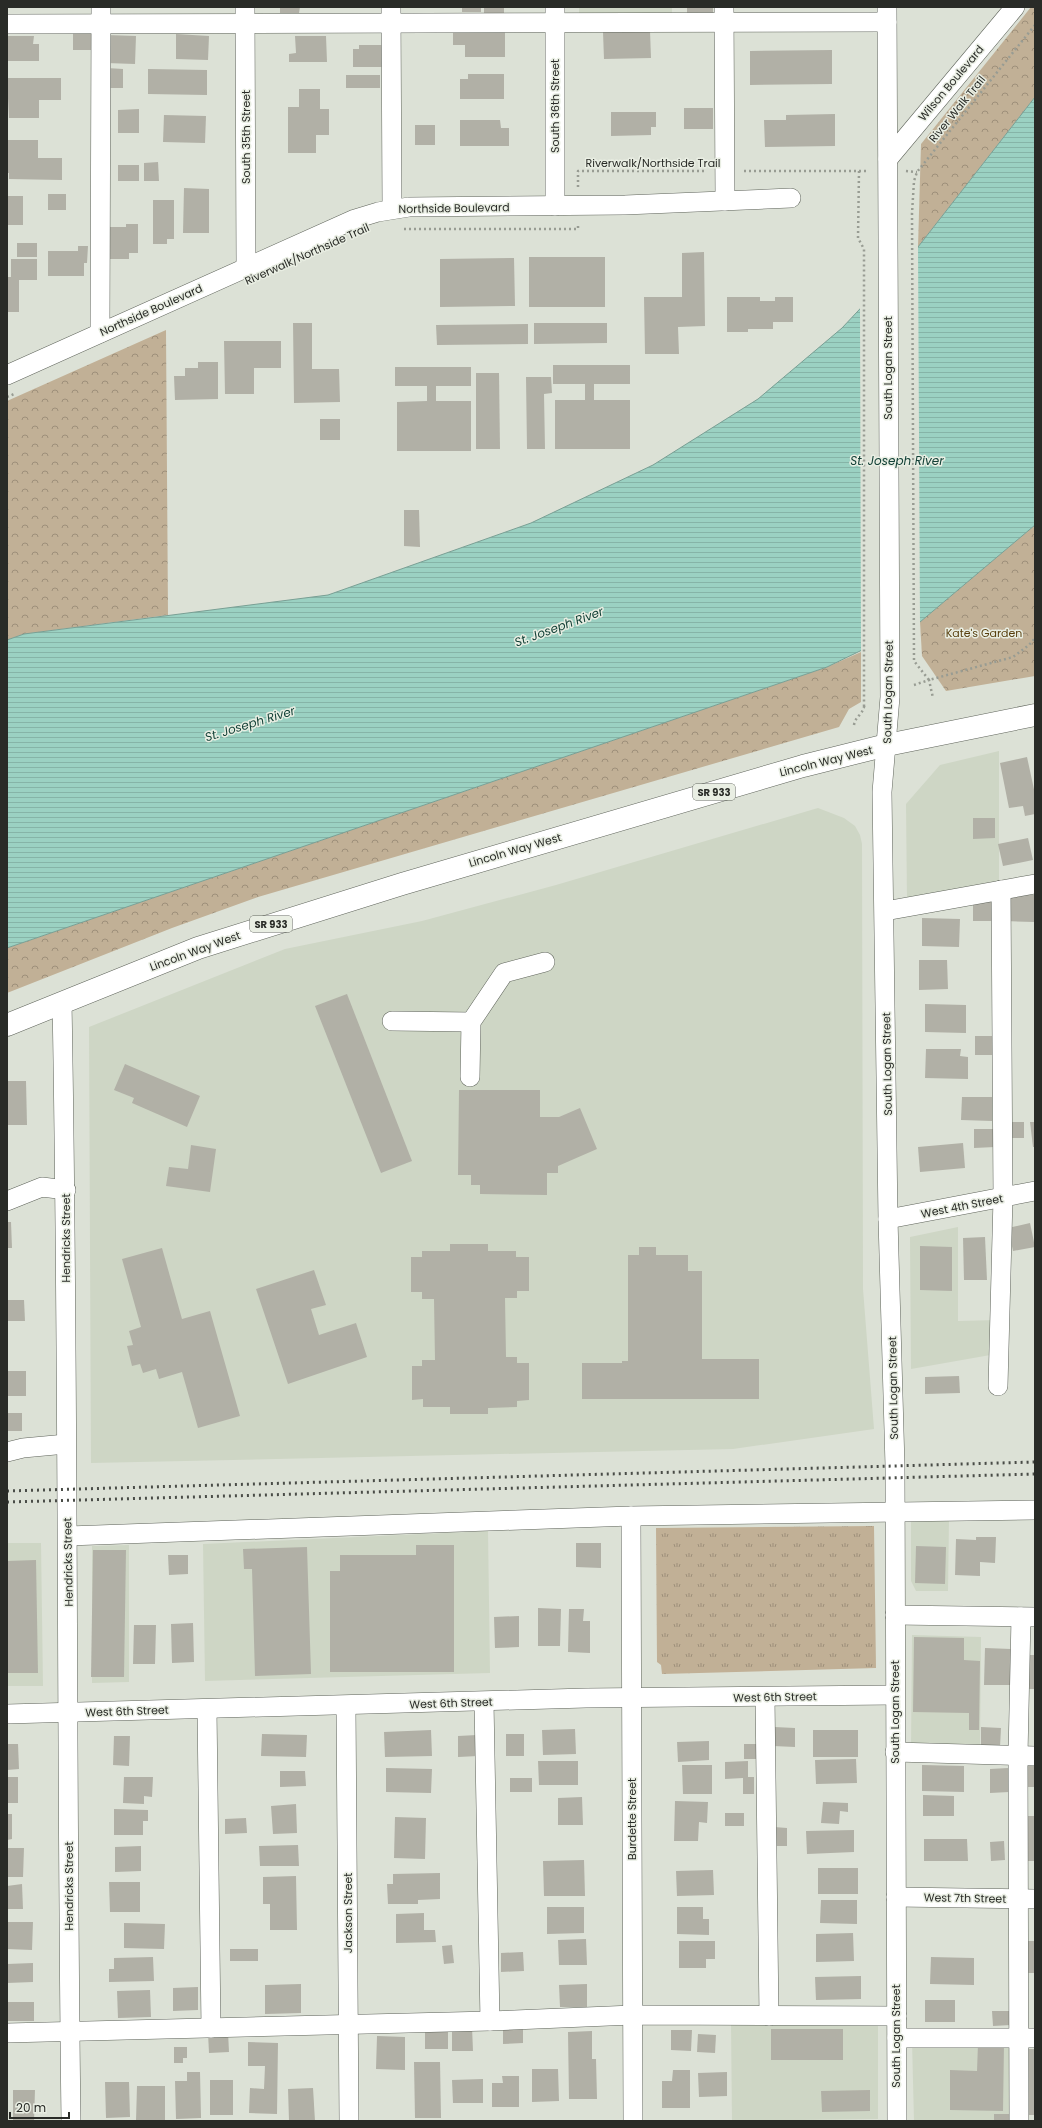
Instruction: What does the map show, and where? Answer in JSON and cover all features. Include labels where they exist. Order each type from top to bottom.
[{"type":"main road","name":"Lincoln Way West","points":[[7,1025],[198,948],[309,912],[803,766],[887,745],[1035,715]]},
{"type":"street","name":"Wilson Boulevard","points":[[888,159],[1015,7]]},
{"type":"street","name":"South Logan Street","points":[[887,14],[890,696],[882,790],[885,911],[888,1219],[895,1512],[896,2121]]},
{"type":"street","points":[[7,24],[100,15],[887,14]]},
{"type":"street","points":[[100,15],[100,333]]},
{"type":"street","name":"South 35th Street","points":[[245,15],[246,267]]},
{"type":"street","points":[[391,15],[392,209]]},
{"type":"street","name":"South 36th Street","points":[[555,15],[555,206]]},
{"type":"street","points":[[725,15],[725,201]]},
{"type":"street","name":"Northside Boulevard","points":[[7,375],[355,219],[392,209],[409,207],[578,206],[791,198]]},
{"type":"street","points":[[885,911],[1035,884]]},
{"type":"street","points":[[998,1386],[1003,1198],[1001,890]]},
{"type":"street","points":[[470,1077],[471,1022],[504,973],[545,962]]},
{"type":"street","name":"Hendricks Street","points":[[62,1002],[66,1190],[66,1444],[68,1536],[71,2121]]},
{"type":"street","points":[[392,1021],[471,1022]]},
{"type":"street","points":[[7,1201],[42,1188],[66,1190]]},
{"type":"street","name":"West 4th Street","points":[[888,1219],[1035,1191]]},
{"type":"street","points":[[7,1452],[23,1448],[66,1444]]},
{"type":"street","points":[[68,1536],[631,1516],[1035,1510]]},
{"type":"street","name":"Burdette Street","points":[[631,1516],[633,2121]]},
{"type":"street","points":[[895,1615],[1028,1617],[1027,2038],[1019,2121]]},
{"type":"street","name":"West 6th Street","points":[[7,1714],[632,1698],[895,1695]]},
{"type":"street","points":[[764,1697],[769,2016]]},
{"type":"street","points":[[484,1702],[490,2021]]},
{"type":"street","name":"Jackson Street","points":[[346,1706],[349,2121]]},
{"type":"street","points":[[207,1709],[211,2028]]},
{"type":"street","points":[[895,1752],[1027,1756]]},
{"type":"street","name":"West 7th Street","points":[[896,1897],[1027,1898]]},
{"type":"street","points":[[7,2033],[490,2021],[633,2015],[896,2016]]},
{"type":"street","points":[[896,2038],[1027,2038]]},
{"type":"path","name":"River Walk Trail","points":[[929,680],[914,661],[912,213],[914,181],[917,172],[1035,25]]},
{"type":"path","points":[[854,725],[855,720],[863,713],[865,708],[864,249],[858,238],[859,170]]},
{"type":"path","name":"Riverwalk/Northside Trail","points":[[403,229],[578,229],[578,171],[865,170]]},
{"type":"path","points":[[910,170],[917,172]]},
{"type":"path","points":[[7,398],[22,391]]},
{"type":"path","points":[[914,685],[1013,657],[1034,640]]},
{"type":"path","points":[[929,680],[933,698]]},
{"type":"shaded area","points":[[579,7],[672,7],[672,16],[579,16]]},
{"type":"shaded area","points":[[999,751],[999,885],[907,901],[906,804],[940,765]]},
{"type":"shaded area","points":[[818,808],[844,818],[855,826],[860,835],[862,844],[863,1289],[874,1429],[733,1449],[91,1463],[89,1027],[285,949],[422,921],[556,885]]},
{"type":"shaded area","points":[[958,1227],[958,1321],[997,1320],[996,1354],[911,1369],[910,1237]]},
{"type":"shaded area","points":[[911,1520],[949,1520],[948,1591],[916,1591],[911,1581]]},
{"type":"shaded area","points":[[488,1531],[490,1673],[205,1681],[203,1544]]},
{"type":"shaded area","points":[[7,1543],[41,1543],[43,1686],[7,1686]]},
{"type":"shaded area","points":[[129,1545],[129,1682],[92,1683],[92,1546]]},
{"type":"shaded area","points":[[912,1635],[981,1637],[980,1749],[911,1748]]},
{"type":"shaded area","points":[[878,2021],[878,2119],[732,2121],[731,2023]]},
{"type":"shaded area","points":[[912,2041],[1015,2041],[1014,2121],[914,2121]]},
{"type":"green space","points":[[1031,7],[1035,7],[1035,97],[918,247],[921,144]]},
{"type":"green space","points":[[166,330],[168,615],[24,634],[7,640],[7,401]]},
{"type":"green space","name":"Kate's Garden","points":[[1035,525],[1035,676],[946,691],[922,656],[920,622]]},
{"type":"green space","points":[[861,652],[861,702],[849,709],[839,727],[258,897],[172,928],[7,993],[7,948],[827,667]]},
{"type":"green space","points":[[874,1526],[876,1668],[662,1674],[661,1665],[657,1662],[656,1528]]},
{"type":"water","name":"St. Joseph River","points":[[1035,97],[1035,525],[920,622],[827,667],[7,948],[7,640],[24,634],[328,595],[531,523],[653,465],[758,399],[842,328],[918,247]]},
{"type":"pier","points":[[918,244],[920,624],[861,654],[860,307]]},
{"type":"building","points":[[280,7],[300,7],[299,13],[280,13]]},
{"type":"building","points":[[462,7],[481,7],[481,12],[462,12]]},
{"type":"building","points":[[484,7],[504,7],[504,15],[484,15]]},
{"type":"building","points":[[687,7],[713,7],[713,14],[687,14]]},
{"type":"building","points":[[73,30],[92,30],[91,50],[73,50]]},
{"type":"building","points":[[650,31],[651,58],[604,59],[603,32]]},
{"type":"building","points":[[453,32],[505,32],[505,57],[465,57],[465,45],[453,45]]},
{"type":"building","points":[[176,34],[209,36],[208,60],[176,59]]},
{"type":"building","points":[[107,35],[136,36],[135,64],[106,63]]},
{"type":"building","points":[[7,36],[34,36],[33,44],[39,44],[39,61],[7,61]]},
{"type":"building","points":[[295,36],[326,36],[327,62],[289,62],[289,54],[296,53]]},
{"type":"building","points":[[359,45],[382,45],[382,67],[353,67],[353,49],[359,49]]},
{"type":"building","points":[[832,50],[832,84],[750,85],[750,51]]},
{"type":"building","points":[[107,68],[123,69],[123,88],[107,88]]},
{"type":"building","points":[[148,69],[207,70],[207,95],[148,94]]},
{"type":"building","points":[[468,74],[504,74],[504,99],[460,99],[460,79],[468,79]]},
{"type":"building","points":[[346,75],[380,75],[380,88],[346,88]]},
{"type":"building","points":[[7,78],[61,78],[61,100],[39,100],[39,118],[9,118]]},
{"type":"building","points":[[299,89],[320,89],[320,109],[329,109],[329,135],[316,135],[316,153],[288,153],[288,107],[299,107]]},
{"type":"building","points":[[684,108],[713,108],[713,129],[684,129]]},
{"type":"building","points":[[139,109],[139,133],[118,133],[118,110]]},
{"type":"building","points":[[611,112],[656,112],[656,127],[651,127],[651,135],[611,136]]},
{"type":"building","points":[[835,114],[835,146],[765,147],[764,120],[786,120],[786,115]]},
{"type":"building","points":[[164,115],[206,116],[205,143],[163,142]]},
{"type":"building","points":[[460,120],[500,120],[501,128],[509,128],[509,146],[460,146]]},
{"type":"building","points":[[415,125],[435,125],[435,145],[415,145]]},
{"type":"building","points":[[8,140],[38,140],[38,158],[62,158],[62,180],[9,179],[9,173],[7,173]]},
{"type":"building","points":[[158,162],[159,181],[144,181],[144,163]]},
{"type":"building","points":[[118,165],[139,165],[139,181],[118,181]]},
{"type":"building","points":[[184,188],[209,189],[209,233],[183,233]]},
{"type":"building","points":[[48,194],[66,194],[66,210],[48,210]]},
{"type":"building","points":[[7,196],[23,196],[23,225],[7,225]]},
{"type":"building","points":[[153,200],[174,200],[174,239],[167,239],[167,244],[153,244]]},
{"type":"building","points":[[126,224],[138,224],[138,253],[129,253],[129,259],[110,259],[110,227],[126,227]]},
{"type":"building","points":[[17,243],[37,243],[37,257],[17,257]]},
{"type":"building","points":[[78,246],[88,246],[87,263],[84,263],[84,276],[48,276],[48,251],[78,251]]},
{"type":"building","points":[[704,252],[705,326],[678,327],[679,354],[645,354],[644,297],[682,297],[682,253]]},
{"type":"building","points":[[529,257],[605,257],[605,307],[529,307]]},
{"type":"building","points":[[514,258],[515,306],[440,307],[440,259]]},
{"type":"building","points":[[11,259],[37,259],[37,280],[19,280],[19,312],[7,312],[7,277],[11,277]]},
{"type":"building","points":[[727,297],[760,297],[760,301],[775,301],[775,297],[793,297],[793,322],[773,322],[773,329],[748,329],[748,332],[727,332]]},
{"type":"building","points":[[293,323],[312,323],[312,369],[339,369],[340,402],[294,403]]},
{"type":"building","points":[[534,323],[607,323],[607,343],[534,344]]},
{"type":"building","points":[[528,324],[528,344],[437,345],[436,325]]},
{"type":"building","points":[[224,341],[281,341],[281,368],[254,368],[254,394],[225,394]]},
{"type":"building","points":[[198,362],[218,362],[218,399],[175,400],[174,376],[185,376],[185,368],[198,368]]},
{"type":"building","points":[[553,365],[630,365],[630,384],[594,384],[594,400],[630,400],[630,449],[555,449],[555,400],[585,400],[585,384],[553,384]]},
{"type":"building","points":[[395,367],[471,367],[471,386],[436,386],[436,401],[471,401],[471,451],[397,451],[397,402],[427,401],[427,386],[395,386]]},
{"type":"building","points":[[476,373],[499,373],[500,449],[476,449]]},
{"type":"building","points":[[526,377],[551,377],[552,393],[544,394],[545,449],[527,449]]},
{"type":"building","points":[[320,419],[340,419],[340,440],[320,440]]},
{"type":"building","points":[[404,510],[419,510],[420,547],[404,546]]},
{"type":"building","points":[[1027,757],[1035,794],[1035,814],[1025,816],[1023,806],[1009,808],[1000,763]]},
{"type":"building","points":[[973,818],[995,818],[995,838],[973,839]]},
{"type":"building","points":[[1028,838],[1033,860],[1003,866],[998,844]]},
{"type":"building","points":[[1006,894],[1035,895],[1034,922],[1005,921]]},
{"type":"building","points":[[996,899],[996,921],[973,921],[973,900]]},
{"type":"building","points":[[922,918],[960,919],[959,947],[922,946]]},
{"type":"building","points":[[919,960],[947,960],[948,989],[919,990]]},
{"type":"building","points":[[347,994],[412,1161],[381,1173],[315,1006]]},
{"type":"building","points":[[925,1004],[966,1005],[966,1033],[925,1032]]},
{"type":"building","points":[[975,1036],[995,1036],[996,1055],[975,1055]]},
{"type":"building","points":[[926,1049],[961,1049],[960,1056],[968,1057],[968,1079],[925,1078]]},
{"type":"building","points":[[125,1064],[200,1096],[187,1127],[132,1103],[134,1098],[114,1090]]},
{"type":"building","points":[[7,1081],[26,1081],[27,1125],[7,1125]]},
{"type":"building","points":[[459,1090],[540,1090],[540,1117],[559,1117],[580,1108],[597,1149],[558,1166],[558,1173],[547,1173],[547,1195],[480,1194],[480,1185],[471,1185],[471,1175],[458,1175]]},
{"type":"building","points":[[962,1097],[992,1097],[992,1121],[961,1120]]},
{"type":"building","points":[[1005,1122],[1024,1122],[1024,1138],[1006,1138]]},
{"type":"building","points":[[1030,1122],[1035,1122],[1035,1147],[1033,1147]]},
{"type":"building","points":[[974,1129],[995,1129],[995,1147],[974,1148]]},
{"type":"building","points":[[963,1143],[965,1168],[920,1172],[918,1147]]},
{"type":"building","points":[[191,1145],[216,1149],[210,1192],[166,1186],[169,1167],[188,1169]]},
{"type":"building","points":[[7,1222],[11,1222],[12,1248],[7,1248]]},
{"type":"building","points":[[1030,1223],[1035,1247],[1013,1251],[1008,1228]]},
{"type":"building","points":[[985,1237],[987,1280],[964,1280],[963,1238]]},
{"type":"building","points":[[450,1244],[488,1244],[488,1251],[516,1251],[516,1257],[529,1257],[529,1291],[517,1291],[517,1298],[505,1298],[506,1357],[517,1357],[517,1363],[529,1363],[529,1400],[517,1401],[517,1407],[488,1408],[488,1414],[450,1414],[450,1407],[423,1407],[423,1399],[412,1400],[412,1366],[422,1366],[422,1360],[435,1360],[434,1299],[422,1299],[422,1292],[411,1292],[411,1257],[422,1257],[422,1251],[450,1251]]},
{"type":"building","points":[[920,1246],[952,1247],[952,1291],[920,1290]]},
{"type":"building","points":[[639,1247],[656,1247],[656,1255],[688,1255],[688,1271],[702,1271],[702,1359],[759,1359],[759,1399],[582,1399],[582,1363],[622,1363],[622,1361],[628,1361],[628,1255],[639,1255]]},
{"type":"building","points":[[162,1248],[182,1319],[210,1311],[240,1416],[198,1428],[182,1372],[159,1379],[156,1369],[143,1373],[140,1364],[132,1366],[127,1346],[133,1345],[129,1331],[141,1327],[122,1259]]},
{"type":"building","points":[[314,1270],[326,1305],[311,1309],[319,1335],[356,1323],[367,1357],[288,1384],[256,1289]]},
{"type":"building","points":[[7,1300],[24,1300],[25,1321],[7,1321]]},
{"type":"building","points":[[7,1371],[26,1371],[26,1396],[7,1396]]},
{"type":"building","points":[[959,1376],[960,1393],[925,1394],[925,1377]]},
{"type":"building","points":[[7,1413],[22,1413],[22,1431],[7,1431]]},
{"type":"building","points":[[976,1537],[996,1537],[995,1563],[980,1562],[980,1576],[955,1575],[956,1539],[976,1540]]},
{"type":"building","points":[[576,1543],[601,1543],[601,1568],[576,1567]]},
{"type":"building","points":[[416,1545],[454,1545],[454,1672],[330,1672],[330,1571],[340,1571],[340,1555],[416,1555]]},
{"type":"building","points":[[916,1546],[946,1547],[945,1584],[915,1583]]},
{"type":"building","points":[[307,1547],[311,1674],[255,1676],[252,1569],[244,1569],[243,1549]]},
{"type":"building","points":[[93,1550],[126,1550],[124,1677],[91,1677]]},
{"type":"building","points":[[168,1555],[188,1555],[188,1574],[169,1575]]},
{"type":"building","points":[[36,1560],[38,1673],[7,1673],[7,1561]]},
{"type":"building","points":[[538,1608],[561,1609],[560,1646],[538,1646]]},
{"type":"building","points":[[569,1609],[584,1609],[583,1621],[590,1621],[590,1653],[568,1652]]},
{"type":"building","points":[[519,1616],[519,1647],[495,1648],[494,1617]]},
{"type":"building","points":[[193,1623],[194,1662],[172,1663],[171,1624]]},
{"type":"building","points":[[134,1625],[156,1625],[155,1664],[133,1664]]},
{"type":"building","points":[[914,1637],[964,1638],[964,1660],[980,1661],[979,1730],[969,1730],[969,1713],[913,1712]]},
{"type":"building","points":[[985,1648],[1011,1649],[1010,1685],[984,1685]]},
{"type":"building","points":[[1023,1655],[1035,1655],[1035,1689],[1023,1689]]},
{"type":"building","points":[[774,1727],[795,1728],[795,1747],[773,1746]]},
{"type":"building","points":[[981,1727],[1001,1728],[1000,1747],[981,1747]]},
{"type":"building","points":[[575,1729],[576,1754],[543,1755],[542,1730]]},
{"type":"building","points":[[431,1730],[432,1756],[385,1757],[384,1732]]},
{"type":"building","points":[[813,1730],[858,1730],[858,1757],[813,1757]]},
{"type":"building","points":[[262,1734],[307,1735],[306,1757],[261,1756]]},
{"type":"building","points":[[506,1734],[524,1734],[524,1756],[506,1756]]},
{"type":"building","points":[[477,1735],[478,1756],[458,1757],[458,1736]]},
{"type":"building","points":[[114,1736],[130,1736],[129,1766],[113,1765]]},
{"type":"building","points":[[709,1741],[709,1760],[678,1762],[677,1742]]},
{"type":"building","points":[[7,1744],[18,1744],[19,1769],[7,1770]]},
{"type":"building","points":[[744,1744],[757,1744],[757,1759],[744,1759]]},
{"type":"building","points":[[856,1759],[857,1783],[816,1784],[815,1760]]},
{"type":"building","points":[[538,1761],[578,1761],[578,1785],[539,1785]]},
{"type":"building","points":[[748,1761],[748,1777],[754,1777],[754,1794],[743,1794],[743,1778],[725,1779],[725,1762]]},
{"type":"building","points":[[1026,1763],[1035,1763],[1035,1787],[1026,1787]]},
{"type":"building","points":[[682,1765],[712,1765],[712,1794],[683,1794]]},
{"type":"building","points":[[922,1765],[964,1766],[964,1792],[922,1791]]},
{"type":"building","points":[[386,1768],[432,1769],[431,1793],[386,1792]]},
{"type":"building","points":[[1008,1768],[1009,1792],[990,1793],[990,1769]]},
{"type":"building","points":[[280,1771],[305,1771],[306,1786],[280,1787]]},
{"type":"building","points":[[7,1777],[18,1777],[18,1803],[7,1803]]},
{"type":"building","points":[[124,1777],[153,1777],[152,1797],[144,1796],[144,1804],[123,1803]]},
{"type":"building","points":[[510,1778],[532,1778],[532,1792],[510,1792]]},
{"type":"building","points":[[923,1795],[954,1796],[954,1816],[923,1816]]},
{"type":"building","points":[[582,1797],[583,1825],[558,1825],[558,1798]]},
{"type":"building","points":[[675,1801],[708,1802],[707,1823],[699,1822],[698,1841],[674,1841]]},
{"type":"building","points":[[823,1802],[848,1803],[848,1812],[840,1811],[839,1824],[821,1823]]},
{"type":"building","points":[[296,1804],[297,1833],[273,1834],[271,1806]]},
{"type":"building","points":[[114,1809],[148,1810],[148,1821],[143,1821],[143,1835],[114,1835]]},
{"type":"building","points":[[725,1813],[744,1813],[744,1826],[725,1826]]},
{"type":"building","points":[[7,1814],[12,1814],[12,1839],[7,1840]]},
{"type":"building","points":[[1024,1816],[1035,1816],[1035,1861],[1024,1861]]},
{"type":"building","points":[[395,1817],[426,1818],[425,1859],[394,1858]]},
{"type":"building","points":[[246,1818],[247,1833],[225,1834],[225,1819]]},
{"type":"building","points":[[774,1827],[787,1828],[787,1846],[773,1846]]},
{"type":"building","points":[[854,1830],[854,1852],[807,1854],[806,1831]]},
{"type":"building","points":[[924,1839],[967,1839],[968,1861],[924,1861]]},
{"type":"building","points":[[1004,1841],[1005,1860],[991,1861],[990,1842]]},
{"type":"building","points":[[298,1845],[299,1866],[260,1866],[259,1846]]},
{"type":"building","points":[[141,1846],[141,1871],[115,1872],[115,1847]]},
{"type":"building","points":[[7,1848],[24,1848],[23,1877],[7,1877]]},
{"type":"building","points":[[584,1860],[585,1896],[544,1896],[543,1861]]},
{"type":"building","points":[[818,1868],[858,1868],[858,1894],[818,1894]]},
{"type":"building","points":[[713,1870],[714,1895],[677,1896],[676,1871]]},
{"type":"building","points":[[440,1873],[440,1899],[418,1900],[418,1904],[388,1904],[387,1884],[393,1884],[393,1874]]},
{"type":"building","points":[[296,1876],[297,1930],[270,1930],[270,1904],[263,1904],[263,1877]]},
{"type":"building","points":[[109,1882],[140,1882],[140,1912],[110,1912]]},
{"type":"building","points":[[22,1884],[23,1909],[7,1909],[7,1886]]},
{"type":"building","points":[[821,1900],[857,1900],[857,1924],[820,1923]]},
{"type":"building","points":[[547,1907],[584,1907],[584,1933],[547,1934]]},
{"type":"building","points":[[677,1907],[703,1907],[703,1919],[709,1919],[709,1935],[677,1934]]},
{"type":"building","points":[[424,1913],[424,1930],[435,1930],[436,1942],[396,1943],[396,1914]]},
{"type":"building","points":[[7,1922],[33,1922],[32,1950],[7,1949]]},
{"type":"building","points":[[124,1923],[165,1924],[164,1949],[124,1948]]},
{"type":"building","points":[[853,1933],[854,1961],[816,1962],[816,1934]]},
{"type":"building","points":[[586,1939],[587,1965],[559,1965],[558,1940]]},
{"type":"building","points":[[679,1941],[715,1941],[715,1959],[706,1959],[706,1968],[679,1968]]},
{"type":"building","points":[[1025,1941],[1035,1941],[1035,1973],[1026,1973]]},
{"type":"building","points":[[452,1945],[454,1963],[444,1964],[442,1946]]},
{"type":"building","points":[[230,1949],[258,1949],[258,1961],[230,1961]]},
{"type":"building","points":[[523,1952],[524,1971],[501,1972],[501,1953]]},
{"type":"building","points":[[153,1957],[154,1981],[109,1982],[109,1969],[114,1969],[114,1958]]},
{"type":"building","points":[[931,1957],[974,1958],[974,1985],[930,1984]]},
{"type":"building","points":[[33,1963],[33,1982],[7,1983],[7,1964]]},
{"type":"building","points":[[861,1976],[861,1999],[816,2000],[815,1977]]},
{"type":"building","points":[[301,1984],[301,2013],[265,2014],[265,1985]]},
{"type":"building","points":[[587,1984],[587,2007],[560,2007],[559,1985]]},
{"type":"building","points":[[198,1987],[198,2010],[173,2011],[173,1988]]},
{"type":"building","points":[[150,1990],[151,2017],[118,2018],[117,1991]]},
{"type":"building","points":[[925,2000],[955,2000],[955,2022],[925,2022]]},
{"type":"building","points":[[7,2002],[34,2002],[34,2021],[7,2021]]},
{"type":"building","points":[[992,2011],[1011,2011],[1011,2025],[993,2026]]},
{"type":"building","points":[[425,2027],[448,2027],[448,2049],[425,2049]]},
{"type":"building","points":[[452,2027],[472,2027],[473,2051],[452,2051]]},
{"type":"building","points":[[503,2027],[523,2027],[523,2043],[503,2044]]},
{"type":"building","points":[[771,2029],[843,2029],[843,2060],[771,2060]]},
{"type":"building","points":[[671,2030],[692,2030],[691,2051],[671,2050]]},
{"type":"building","points":[[592,2031],[592,2059],[596,2059],[597,2099],[569,2099],[568,2032]]},
{"type":"building","points":[[228,2032],[229,2052],[209,2053],[208,2033]]},
{"type":"building","points":[[698,2034],[716,2035],[715,2053],[697,2052]]},
{"type":"building","points":[[377,2036],[405,2037],[405,2070],[376,2069]]},
{"type":"building","points":[[248,2042],[278,2043],[277,2114],[249,2113],[250,2088],[264,2089],[265,2066],[248,2066]]},
{"type":"building","points":[[978,2044],[1004,2044],[1003,2111],[950,2110],[950,2070],[977,2071]]},
{"type":"building","points":[[174,2047],[187,2047],[187,2058],[183,2058],[183,2063],[174,2063]]},
{"type":"building","points":[[1021,2049],[1035,2049],[1035,2115],[1022,2115]]},
{"type":"building","points":[[414,2062],[440,2062],[441,2118],[415,2118]]},
{"type":"building","points":[[532,2069],[558,2069],[559,2101],[532,2102]]},
{"type":"building","points":[[673,2070],[690,2070],[690,2108],[662,2108],[662,2081],[672,2081]]},
{"type":"building","points":[[187,2072],[200,2072],[201,2118],[176,2119],[175,2081],[187,2081]]},
{"type":"building","points":[[727,2072],[727,2096],[699,2097],[698,2073]]},
{"type":"building","points":[[502,2076],[519,2076],[519,2107],[492,2107],[492,2083],[503,2083]]},
{"type":"building","points":[[483,2079],[483,2103],[453,2103],[452,2080]]},
{"type":"building","points":[[210,2080],[233,2080],[233,2115],[210,2115]]},
{"type":"building","points":[[105,2082],[129,2082],[130,2117],[106,2118]]},
{"type":"building","points":[[137,2086],[165,2086],[165,2121],[136,2121]]},
{"type":"building","points":[[313,2088],[315,2121],[289,2121],[288,2089]]},
{"type":"building","points":[[13,2090],[35,2090],[34,2121],[13,2121]]},
{"type":"building","points":[[870,2090],[870,2111],[822,2112],[821,2091]]},
{"type":"building","points":[[994,2114],[1012,2114],[1012,2121],[994,2121]]},
{"type":"railway","points":[[7,1491],[1035,1462]]},
{"type":"railway","points":[[7,1502],[1035,1474]]}]
